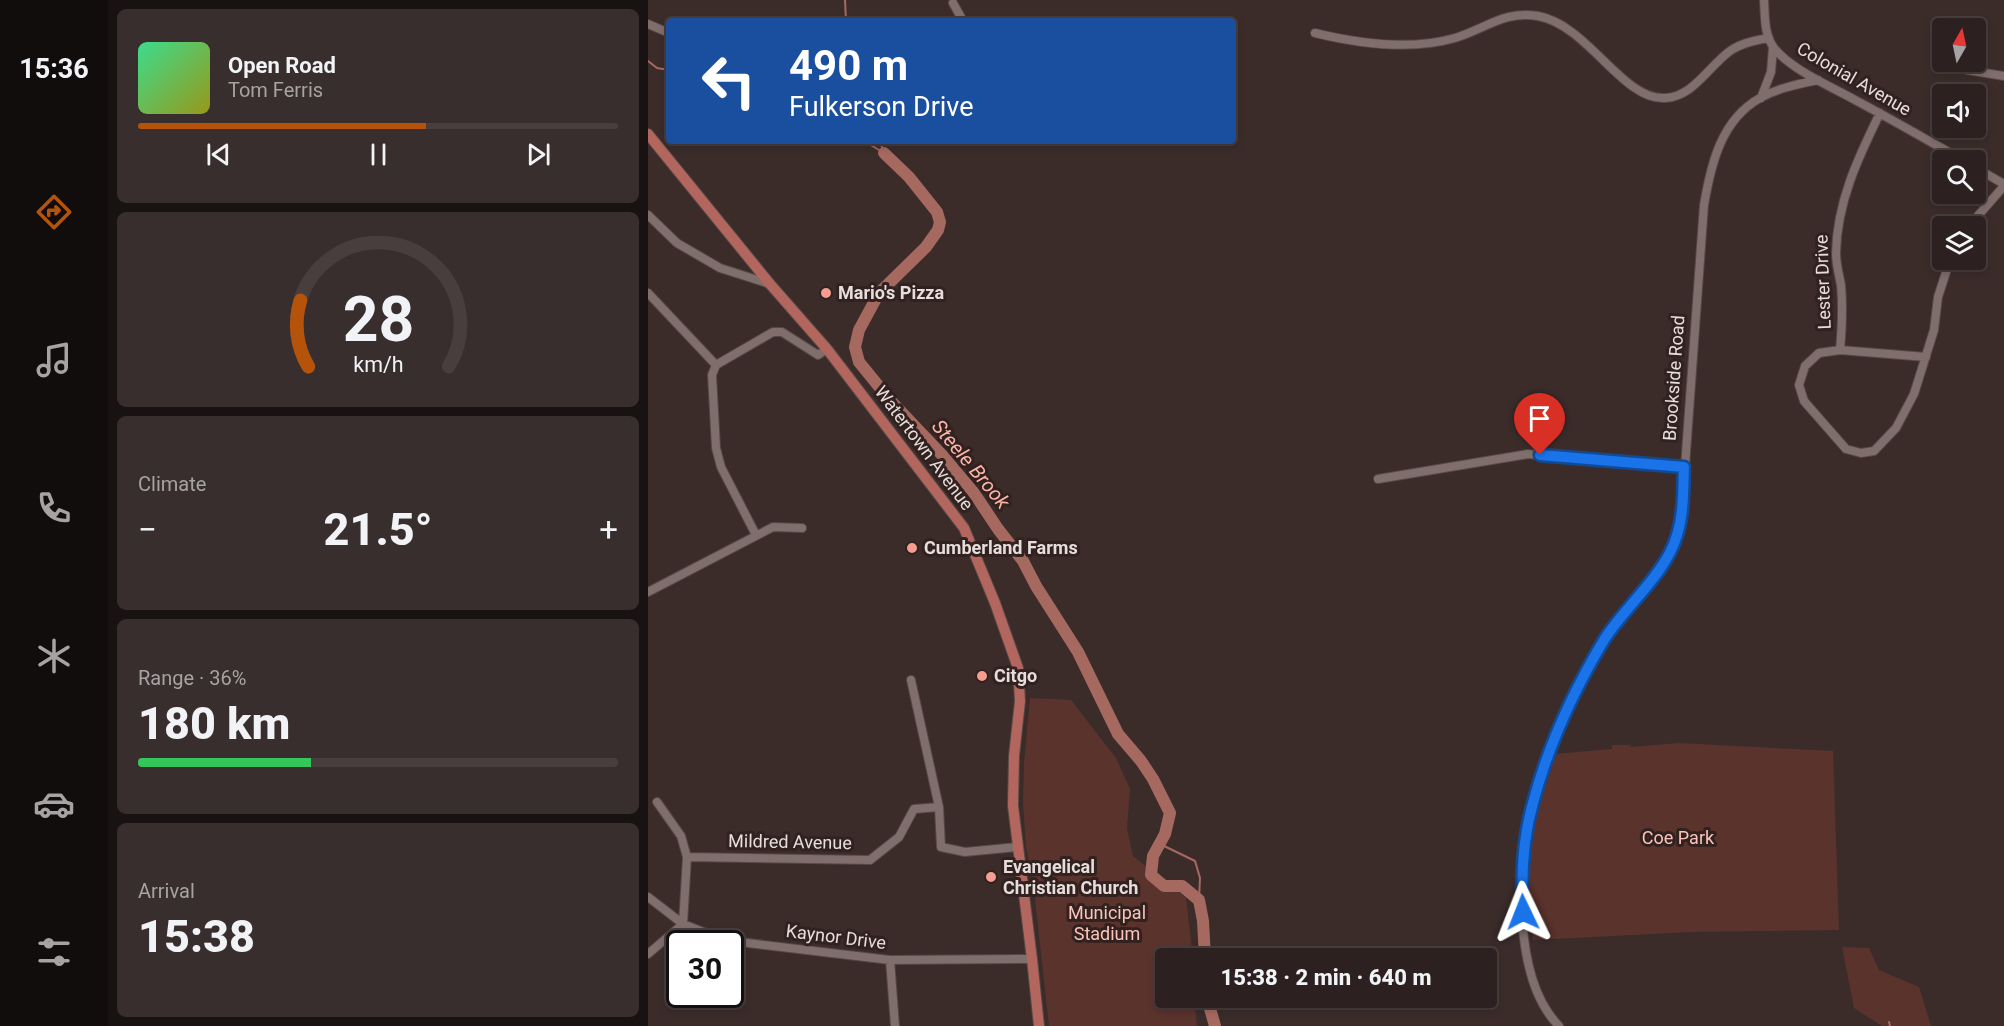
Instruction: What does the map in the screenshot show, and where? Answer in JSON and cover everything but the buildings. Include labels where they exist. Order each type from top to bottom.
[{"type":"main road","name":"Watertown Avenue","points":[[648,134],[770,284],[828,349],[964,528],[995,603],[1018,668],[1020,701],[1012,782],[1017,847],[1039,1026]]},
{"type":"street","name":"Colonial Avenue","points":[[1764,0],[1769,38],[1773,47],[1784,58],[1818,80],[1945,150]]},
{"type":"street","points":[[953,3],[961,18]]},
{"type":"street","points":[[1315,33],[1371,44],[1424,44],[1455,38],[1501,18],[1520,15],[1539,16],[1561,25],[1578,36],[1637,91],[1653,99],[1668,98],[1683,93],[1731,50],[1753,41],[1769,38]]},
{"type":"street","points":[[648,24],[666,32]]},
{"type":"street","points":[[1761,98],[1771,72],[1773,47]]},
{"type":"street","points":[[1979,72],[2004,76]]},
{"type":"street","name":"Brookside Road","points":[[1559,1026],[1543,1006],[1533,985],[1527,962],[1524,937],[1523,869],[1532,803],[1584,673],[1628,606],[1666,560],[1677,536],[1682,508],[1704,205],[1710,171],[1720,144],[1736,116],[1761,98],[1789,87],[1818,80]]},
{"type":"street","name":"Lester Drive","points":[[1840,350],[1843,321],[1836,256],[1838,223],[1846,189],[1858,158],[1880,114]]},
{"type":"street","points":[[1978,216],[2004,185],[1986,174]]},
{"type":"street","points":[[648,216],[677,243],[720,268],[770,284]]},
{"type":"street","points":[[1926,357],[1840,350],[1819,353],[1805,366],[1799,385],[1804,401],[1846,449],[1861,453],[1874,451],[1896,428],[1914,394],[1926,357],[1934,330],[1938,297],[1947,270]]},
{"type":"street","points":[[648,293],[716,365]]},
{"type":"street","points":[[756,535],[721,467],[716,447],[712,375],[716,365],[773,332],[782,332],[818,355],[828,349]]},
{"type":"street","points":[[1378,479],[1528,454],[1684,467]]},
{"type":"street","points":[[648,592],[773,527],[802,528]]},
{"type":"street","points":[[911,680],[939,807],[941,846],[966,852],[1017,847]]},
{"type":"street","points":[[648,954],[683,924],[687,857],[681,836],[657,802]]},
{"type":"street","name":"Mildred Avenue","points":[[687,857],[870,860],[899,837],[914,809],[939,807]]},
{"type":"street","name":"Kaynor Drive","points":[[648,897],[683,924],[723,940],[890,960],[1032,959]]},
{"type":"street","points":[[890,960],[896,1026]]},
{"type":"green space","name":"Municipal Stadium","points":[[1030,698],[1071,700],[1116,758],[1130,789],[1127,829],[1133,856],[1186,898],[1192,948],[1155,948],[1155,1008],[1195,1008],[1197,1026],[1049,1026],[1033,881],[1026,846],[1023,803]]},
{"type":"green space","name":"Coe Park","points":[[1679,743],[1833,751],[1839,930],[1692,932],[1533,940],[1530,885],[1531,844],[1537,811],[1554,754],[1612,749],[1612,745],[1630,745],[1631,747]]},
{"type":"green space","points":[[1842,947],[1869,948],[1879,970],[1919,987],[1931,1026],[1882,1026],[1854,1008]]},
{"type":"waterway","points":[[845,0],[846,18]]},
{"type":"waterway","name":"Steele Brook","points":[[648,61],[657,68],[666,70]]},
{"type":"waterway","name":"Steele Brook","points":[[869,144],[884,153]]},
{"type":"waterway","points":[[881,144],[884,153]]},
{"type":"waterway","name":"Steele Brook","points":[[884,153],[909,177],[937,212],[940,222],[938,230],[926,247],[879,293],[859,330],[855,347],[859,362],[974,493],[1023,561],[1036,586],[1078,652],[1118,734],[1153,779],[1170,813],[1165,834],[1153,856],[1151,875],[1164,886],[1182,886],[1199,900],[1204,948]]},
{"type":"waterway","name":"Steele Brook","points":[[1160,844],[1195,861],[1200,878],[1199,900]]},
{"type":"waterway","name":"Steele Brook","points":[[1210,1008],[1215,1026]]},
{"type":"waterway","points":[[1889,1022],[1890,1026]]},
{"type":"place","name":"Mario's Pizza","points":[[826,293]]},
{"type":"place","name":"Cumberland Farms","points":[[912,548]]},
{"type":"place","name":"Citgo","points":[[982,676]]},
{"type":"place","name":"Evangelical Christian Church","points":[[991,877]]},
{"type":"route","points":[[1523,912],[1524,850],[1528,826],[1532,803],[1550,753],[1584,673],[1628,606],[1666,560],[1677,536],[1682,508],[1684,467],[1540,455]]}]
